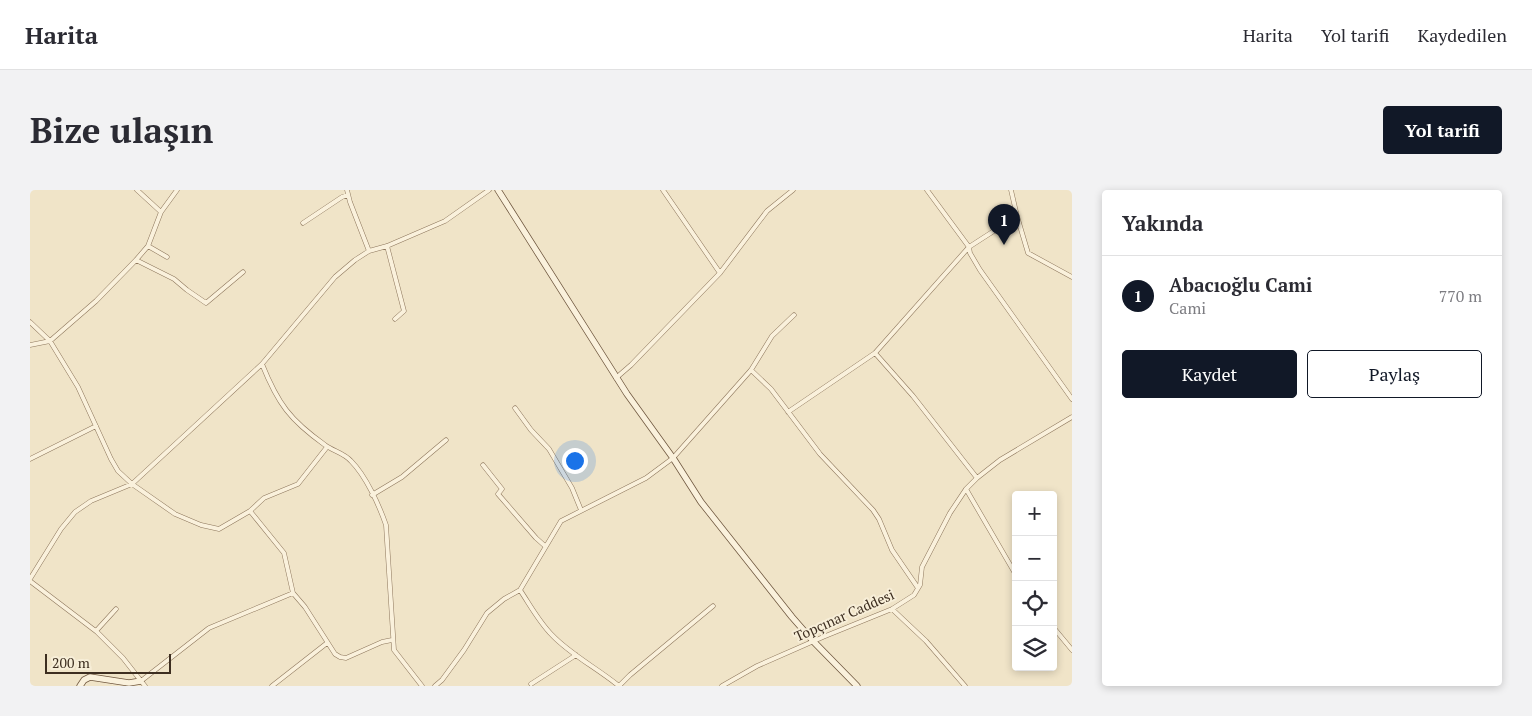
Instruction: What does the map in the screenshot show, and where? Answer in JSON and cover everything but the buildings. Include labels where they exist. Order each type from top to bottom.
[{"type":"street","points":[[137,190],[161,212]]},
{"type":"street","points":[[30,344],[50,341],[96,301],[136,260],[148,246],[161,212],[177,190]]},
{"type":"street","points":[[143,684],[123,658],[96,631],[30,580],[61,530],[75,512],[91,500],[132,484],[262,364],[336,277],[369,251],[387,246],[445,221],[489,190]]},
{"type":"street","points":[[498,190],[616,378],[673,458],[701,502],[748,563],[813,641],[858,686]]},
{"type":"street","points":[[663,190],[720,274]]},
{"type":"street","points":[[616,378],[720,274],[768,211],[793,190]]},
{"type":"street","points":[[927,190],[969,247],[970,253],[980,270],[1072,399]]},
{"type":"street","points":[[1011,190],[1028,253],[1072,277]]},
{"type":"street","points":[[303,223],[348,192],[369,251]]},
{"type":"street","points":[[788,412],[875,353],[969,247],[1017,216]]},
{"type":"street","points":[[148,246],[167,257]]},
{"type":"street","points":[[387,246],[404,310],[395,319]]},
{"type":"street","points":[[136,260],[174,279],[186,290],[206,303],[242,272]]},
{"type":"street","points":[[435,686],[453,665],[487,613],[504,599],[520,590],[561,521],[646,478],[673,458],[750,370],[772,336],[794,315]]},
{"type":"street","points":[[30,322],[50,341],[78,387],[118,471],[132,484],[175,514],[201,525],[219,529],[250,510],[264,498],[294,487],[327,447]]},
{"type":"street","points":[[875,353],[913,396],[977,478]]},
{"type":"street","points":[[262,364],[273,392],[287,412],[300,426],[327,447],[350,460],[359,470],[372,495],[386,525],[394,650],[422,686]]},
{"type":"street","points":[[750,370],[771,389],[820,454],[873,510],[879,519],[892,550],[918,588]]},
{"type":"street","points":[[515,408],[531,430],[549,449],[560,466],[581,510]]},
{"type":"street","points":[[918,588],[922,567],[950,513],[966,489],[1000,460],[1072,417]]},
{"type":"street","points":[[30,459],[96,426]]},
{"type":"street","points":[[372,495],[402,477],[446,440]]},
{"type":"street","points":[[483,465],[502,489],[498,494],[536,538],[546,546]]},
{"type":"street","points":[[966,489],[1012,568]]},
{"type":"street","points":[[250,510],[284,553],[293,593],[305,607],[335,654],[346,658],[382,642],[392,640]]},
{"type":"street","name":"Topçınar Caddesi","points":[[722,686],[757,666],[892,609],[914,595],[918,588]]},
{"type":"street","points":[[520,590],[551,634],[619,686],[713,606]]},
{"type":"street","points":[[80,686],[84,680],[90,677],[143,684],[209,628],[293,593]]},
{"type":"street","points":[[96,631],[116,609]]},
{"type":"street","points":[[892,609],[926,641],[965,686]]},
{"type":"street","points":[[1057,631],[1070,643],[1072,650]]},
{"type":"street","points":[[272,686],[327,643]]},
{"type":"street","points":[[531,684],[576,655]]},
{"type":"place","name":"Abacıoğlu Cami","points":[[1004,245]]}]
